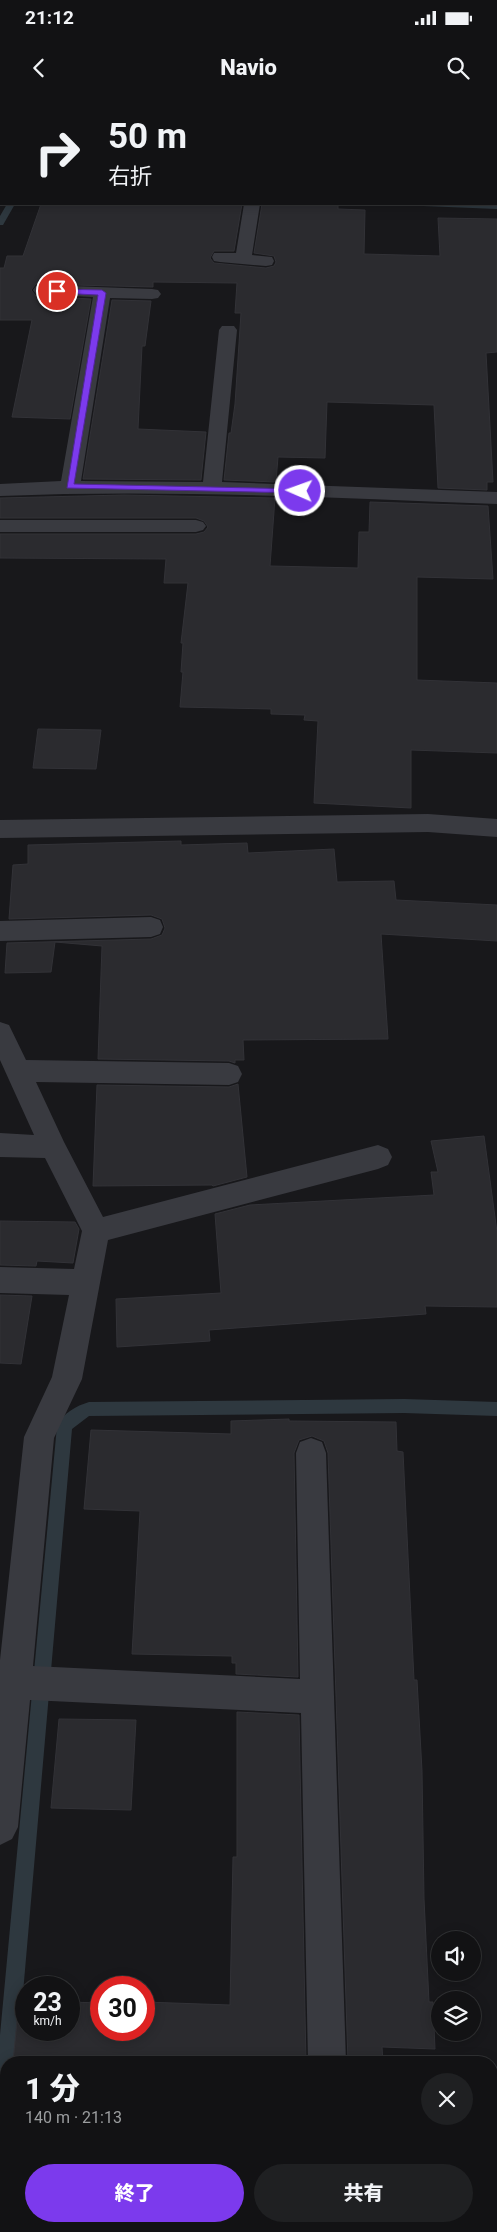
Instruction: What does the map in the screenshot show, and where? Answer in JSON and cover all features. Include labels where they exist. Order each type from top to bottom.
[{"type":"street","points":[[243,259],[252,205]]},
{"type":"street","points":[[220,257],[266,261]]},
{"type":"street","points":[[42,290],[152,294]]},
{"type":"street","points":[[70,487],[102,293]]},
{"type":"street","points":[[212,488],[228,330]]},
{"type":"street","points":[[0,490],[70,487],[212,488],[497,498]]},
{"type":"street","points":[[0,526],[196,526]]},
{"type":"street","points":[[0,829],[428,822],[497,828]]},
{"type":"street","points":[[0,931],[151,928]]},
{"type":"street","points":[[0,1032],[53,1147],[96,1231],[67,1379],[39,1437],[33,1682],[5,1727],[0,1827]]},
{"type":"street","points":[[17,1071],[229,1074]]},
{"type":"street","points":[[0,1145],[53,1147]]},
{"type":"street","points":[[96,1231],[378,1157]]},
{"type":"street","points":[[0,1280],[86,1282]]},
{"type":"street","points":[[312,1454],[327,2056]]},
{"type":"street","points":[[33,1682],[318,1697]]},
{"type":"building","points":[[41,205],[242,205],[234,251],[214,251],[210,258],[214,263],[266,268],[274,266],[276,262],[274,256],[254,253],[262,205],[338,205],[338,209],[365,210],[364,254],[440,256],[438,218],[497,219],[497,352],[486,353],[493,482],[487,482],[487,490],[438,488],[434,405],[327,402],[325,458],[278,457],[276,482],[224,480],[229,433],[231,433],[235,404],[241,313],[235,313],[237,283],[153,282],[153,287],[36,284],[31,290],[36,296],[91,299],[70,419],[12,417],[32,320],[0,320],[0,268],[4,268],[7,256],[23,256]]},
{"type":"building","points":[[112,300],[151,301],[145,346],[142,346],[138,429],[206,432],[201,480],[83,479]]},
{"type":"building","points":[[124,495],[275,498],[270,566],[358,568],[359,532],[369,532],[370,502],[488,506],[493,579],[417,577],[417,680],[497,683],[497,753],[411,750],[411,808],[314,803],[318,721],[304,720],[305,715],[271,714],[271,709],[180,707],[183,672],[181,672],[183,643],[181,643],[188,583],[164,583],[166,559],[0,558],[0,534],[196,534],[204,532],[208,527],[204,521],[196,518],[0,518],[0,498]]},
{"type":"building","points":[[38,729],[101,730],[96,769],[33,768]]},
{"type":"building","points":[[181,841],[181,845],[247,843],[248,853],[334,849],[337,882],[394,881],[396,900],[497,905],[497,941],[381,934],[388,1039],[243,1040],[244,1060],[235,1060],[235,1063],[229,1061],[98,1059],[102,946],[55,942],[51,972],[5,973],[7,943],[151,939],[162,935],[165,928],[162,919],[151,915],[9,919],[13,865],[28,864],[28,845]]},
{"type":"building","points":[[238,1084],[247,1177],[213,1186],[93,1186],[97,1085],[229,1087]]},
{"type":"building","points":[[484,1136],[497,1232],[497,1307],[425,1306],[426,1314],[209,1330],[210,1341],[117,1347],[116,1299],[221,1293],[215,1214],[250,1205],[434,1195],[431,1172],[438,1172],[431,1141]]},
{"type":"building","points":[[0,1221],[75,1222],[79,1229],[73,1263],[37,1261],[36,1266],[0,1265]]},
{"type":"building","points":[[0,1295],[32,1296],[21,1364],[0,1363]]},
{"type":"building","points":[[289,1419],[289,1421],[396,1422],[397,1451],[403,1452],[414,1680],[417,1680],[422,1771],[424,1899],[429,2002],[431,2002],[431,2041],[435,2041],[435,2049],[382,2047],[383,2056],[348,2056],[328,1453],[324,1441],[312,1436],[299,1440],[294,1453],[298,1677],[236,1674],[236,1663],[232,1663],[232,1656],[132,1654],[140,1511],[84,1509],[91,1430],[231,1434],[231,1421]]},
{"type":"building","points":[[237,1712],[299,1715],[306,2056],[14,2056],[15,2041],[80,2041],[80,2002],[90,2003],[90,2041],[155,2041],[155,2002],[230,2005],[233,1857],[237,1857]]},
{"type":"building","points":[[59,1719],[136,1720],[131,1810],[51,1808]]},
{"type":"waterway","points":[[0,223],[10,205]]},
{"type":"waterway","points":[[448,205],[497,207]]},
{"type":"waterway","points":[[8,2056],[65,1426],[80,1412],[89,1409],[404,1406],[497,1409]]},
{"type":"route","points":[[57,291],[102,293],[70,487],[300,491]]}]
